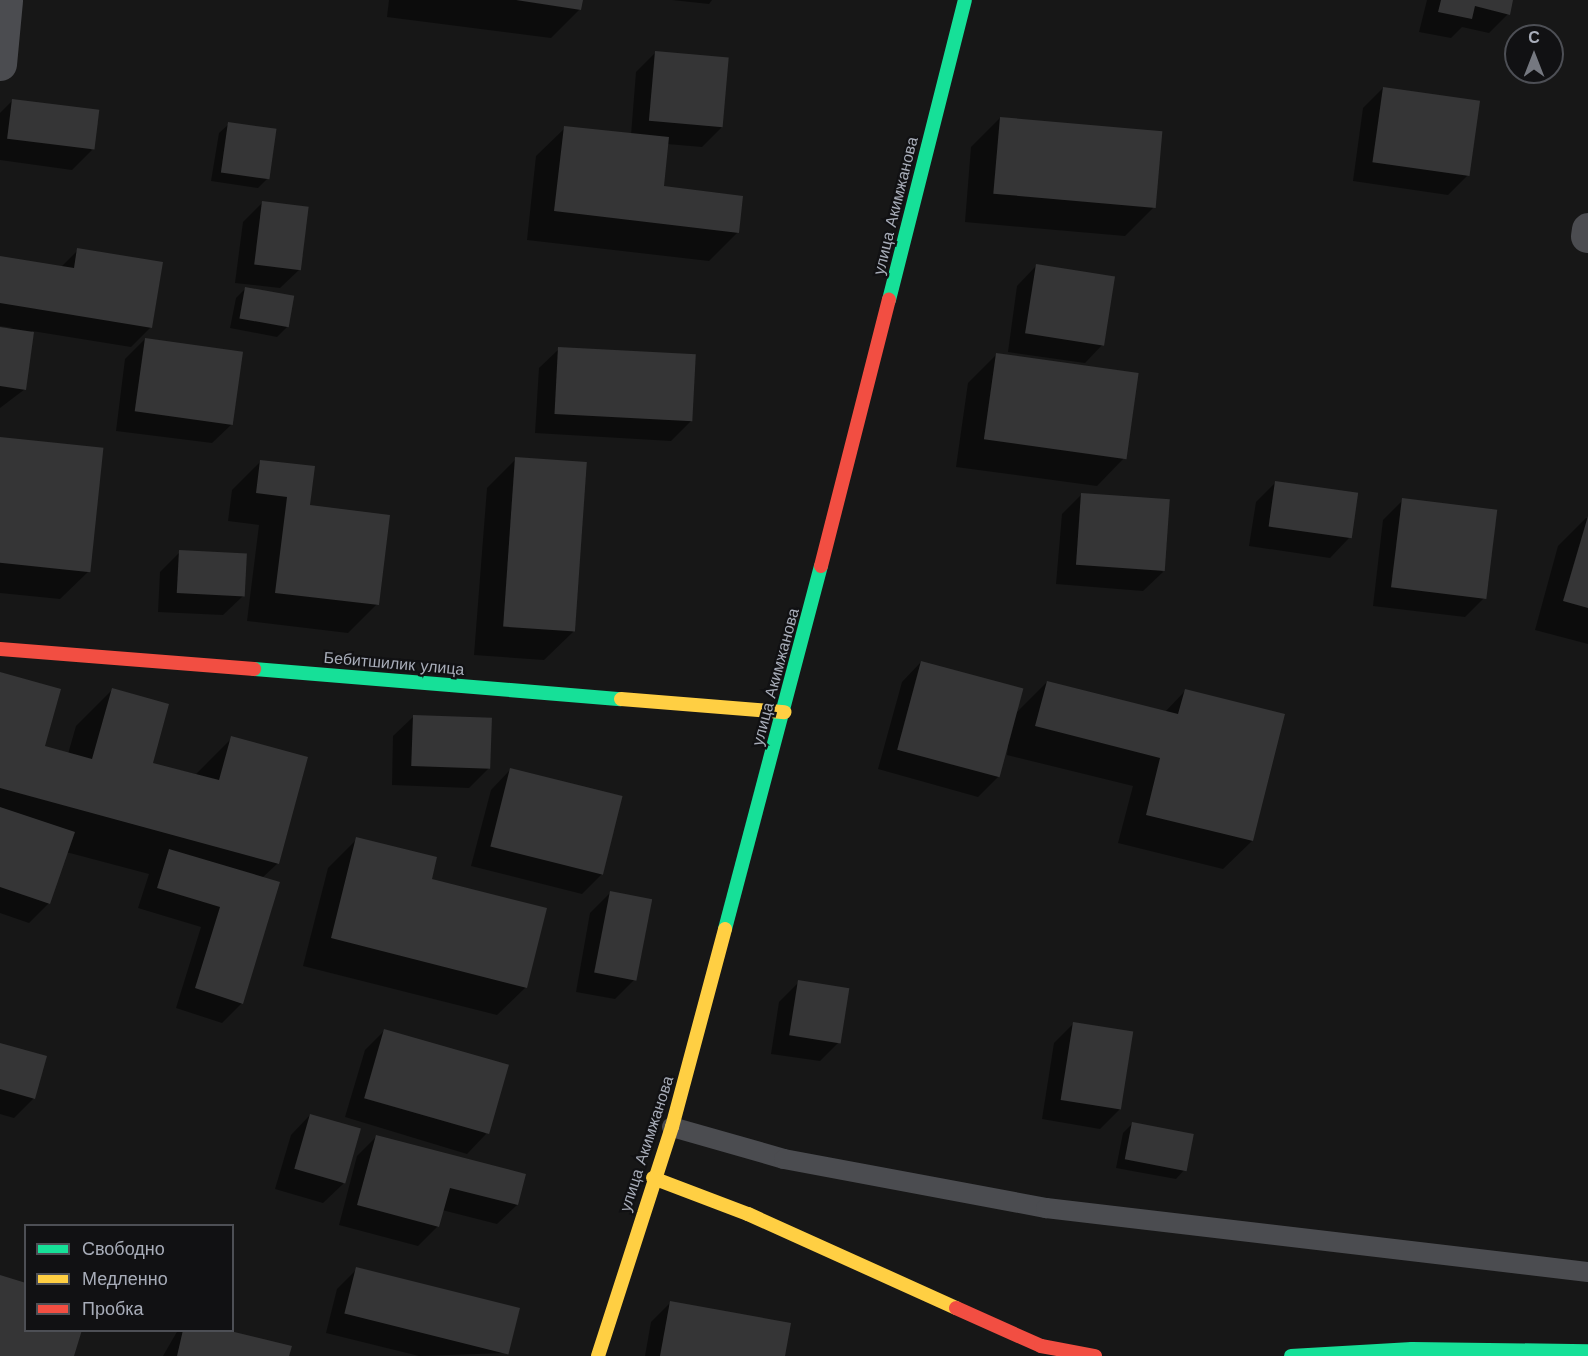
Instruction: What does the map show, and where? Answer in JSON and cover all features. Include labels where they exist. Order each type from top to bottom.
[{"type":"street","points":[[0,64],[6,0]]},
{"type":"street","name":"улица Акимжанова","points":[[598,1356],[653,1178],[672,1127],[784,712],[966,0]]},
{"type":"street","name":"Бебитшилик улица","points":[[0,649],[784,712]]},
{"type":"street","points":[[653,1178],[748,1214],[1041,1346],[1095,1356]]},
{"type":"street","points":[[1291,1356],[1412,1349],[1588,1351]]},
{"type":"lane","points":[[672,1127],[784,1159],[1046,1208],[1588,1272]]},
{"type":"building","points":[[516,0],[583,0],[581,10]]},
{"type":"building","points":[[1441,0],[1513,0],[1510,15],[1475,6],[1472,19],[1438,12]]},
{"type":"building","points":[[655,51],[729,57],[723,127],[649,121]]},
{"type":"building","points":[[1383,87],[1480,101],[1469,176],[1372,162]]},
{"type":"building","points":[[12,99],[99,110],[94,149],[7,139]]},
{"type":"building","points":[[1000,117],[1162,131],[1156,208],[993,194]]},
{"type":"building","points":[[228,122],[277,129],[269,179],[221,173]]},
{"type":"building","points":[[564,126],[669,137],[664,186],[743,196],[739,233],[554,211]]},
{"type":"building","points":[[262,201],[309,207],[301,270],[254,265]]},
{"type":"building","points":[[77,248],[163,262],[152,328],[0,303],[0,256],[74,268]]},
{"type":"building","points":[[1036,264],[1115,277],[1104,346],[1025,333]]},
{"type":"building","points":[[245,287],[294,296],[289,327],[239,319]]},
{"type":"building","points":[[0,327],[34,332],[26,390],[0,386]]},
{"type":"building","points":[[145,338],[243,352],[233,425],[135,411]]},
{"type":"building","points":[[558,347],[696,354],[692,421],[554,414]]},
{"type":"building","points":[[996,353],[1139,373],[1126,459],[984,439]]},
{"type":"building","points":[[0,437],[103,448],[90,572],[0,563]]},
{"type":"building","points":[[515,457],[587,462],[575,632],[503,627]]},
{"type":"building","points":[[260,460],[315,466],[310,505],[390,515],[379,605],[275,593],[287,497],[256,493]]},
{"type":"building","points":[[1275,481],[1358,493],[1352,538],[1269,527]]},
{"type":"building","points":[[1081,493],[1170,499],[1165,571],[1076,565]]},
{"type":"building","points":[[1402,498],[1497,510],[1486,599],[1391,587]]},
{"type":"building","points":[[1588,516],[1588,608],[1563,601]]},
{"type":"building","points":[[179,550],[247,554],[245,596],[177,593]]},
{"type":"building","points":[[921,661],[1023,688],[1000,777],[897,750]]},
{"type":"building","points":[[0,672],[61,689],[45,746],[92,759],[112,688],[169,704],[153,763],[219,780],[231,736],[308,757],[279,864],[0,788]]},
{"type":"building","points":[[1047,681],[1178,714],[1185,689],[1285,714],[1253,841],[1146,815],[1160,758],[1035,726]]},
{"type":"building","points":[[413,715],[492,718],[490,769],[411,766]]},
{"type":"building","points":[[510,768],[623,796],[603,875],[490,847]]},
{"type":"building","points":[[0,807],[75,832],[50,904],[0,887]]},
{"type":"building","points":[[356,837],[437,857],[432,879],[547,908],[527,988],[331,938]]},
{"type":"building","points":[[169,849],[280,882],[243,1004],[195,988],[220,907],[157,888]]},
{"type":"building","points":[[610,891],[652,899],[636,981],[594,972]]},
{"type":"building","points":[[798,980],[849,988],[841,1043],[789,1035]]},
{"type":"building","points":[[1073,1022],[1133,1032],[1121,1110],[1061,1100]]},
{"type":"building","points":[[384,1029],[509,1065],[489,1134],[364,1098]]},
{"type":"building","points":[[0,1043],[47,1056],[35,1099],[0,1089]]},
{"type":"building","points":[[310,1114],[361,1129],[345,1183],[294,1169]]},
{"type":"building","points":[[1132,1122],[1194,1134],[1187,1171],[1125,1159]]},
{"type":"building","points":[[376,1135],[526,1174],[518,1205],[450,1188],[439,1227],[357,1205]]},
{"type":"building","points":[[356,1267],[520,1308],[508,1354],[344,1314]]},
{"type":"building","points":[[0,1275],[24,1282],[24,1332],[81,1332],[74,1356],[0,1356]]},
{"type":"building","points":[[670,1301],[791,1323],[785,1356],[660,1356]]},
{"type":"building","points":[[183,1332],[234,1332],[292,1346],[289,1356],[177,1356]]},
{"type":"traffic: fast","points":[[889,300],[965,0]]},
{"type":"traffic: fast","points":[[725,929],[821,566]]},
{"type":"traffic: fast","points":[[254,669],[621,699]]},
{"type":"traffic: fast","points":[[1291,1356],[1412,1349],[1588,1351]]},
{"type":"traffic: slow","points":[[621,699],[784,712]]},
{"type":"traffic: slow","points":[[598,1356],[672,1127],[725,929]]},
{"type":"traffic: slow","points":[[653,1178],[748,1214],[956,1308]]},
{"type":"traffic: jam","points":[[821,566],[889,300]]},
{"type":"traffic: jam","points":[[0,649],[254,669]]},
{"type":"traffic: jam","points":[[956,1308],[1041,1346],[1095,1356]]}]
